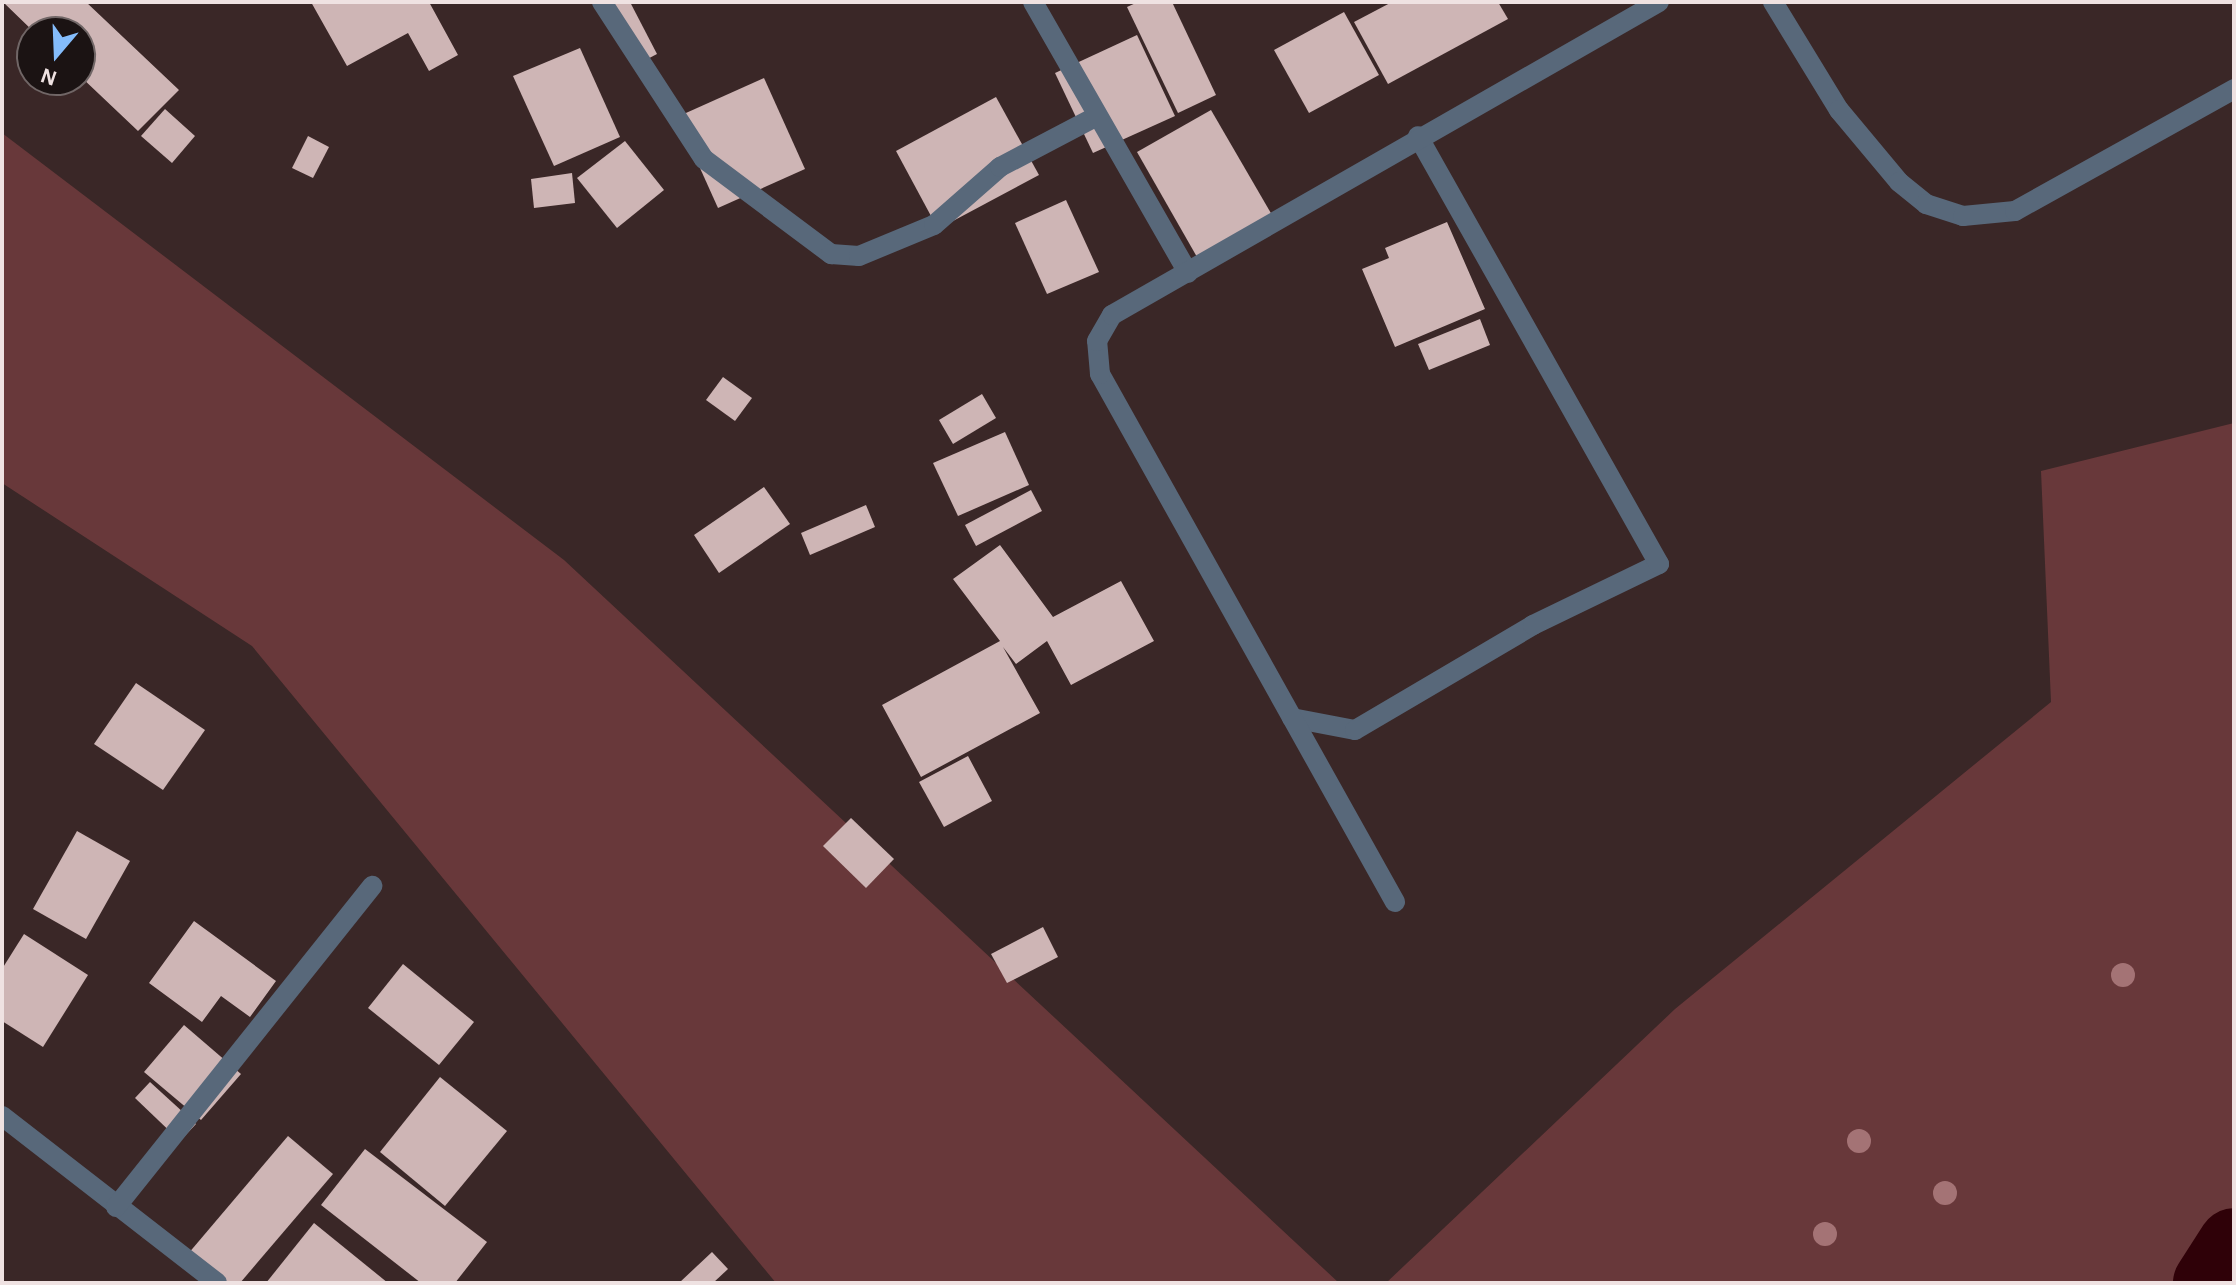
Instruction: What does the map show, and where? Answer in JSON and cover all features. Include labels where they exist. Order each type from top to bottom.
[{"type":"street","points":[[602,2],[670,118],[704,159],[831,254],[859,256],[934,225],[1000,167],[1097,116]]},
{"type":"street","points":[[1033,2],[1188,273]]},
{"type":"street","points":[[1395,902],[1100,374],[1097,341],[1112,315],[1418,136],[1659,2]]},
{"type":"street","points":[[1773,2],[1839,110],[1899,182],[1926,204],[1963,216],[2015,211],[2234,89]]},
{"type":"street","points":[[1292,718],[1355,730],[1533,625],[1659,564],[1418,136]]},
{"type":"street","points":[[116,1207],[372,886]]},
{"type":"street","points":[[2,1116],[217,1283]]},
{"type":"shaded area","points":[[2,133],[564,560],[1339,1283],[776,1283],[252,646],[2,483]]},
{"type":"shaded area","points":[[2234,423],[2234,1244],[2209,1283],[1386,1283],[1675,1009],[2051,702],[2041,471]]},
{"type":"shaded area","points":[[2234,1244],[2234,1283],[2209,1283]]},
{"type":"building","points":[[3,2],[86,2],[179,90],[138,131],[96,91],[96,16],[17,16]]},
{"type":"building","points":[[311,2],[429,2],[458,55],[429,71],[408,33],[347,66]]},
{"type":"building","points":[[606,2],[630,2],[657,54],[638,64]]},
{"type":"building","points":[[1138,2],[1172,2],[1216,95],[1178,113],[1127,7]]},
{"type":"building","points":[[1392,2],[1498,2],[1508,19],[1388,84],[1354,22]]},
{"type":"building","points":[[1344,12],[1379,75],[1309,113],[1274,50]]},
{"type":"building","points":[[1137,35],[1175,116],[1093,153],[1055,73]]},
{"type":"building","points":[[580,48],[620,137],[554,166],[513,76]]},
{"type":"building","points":[[764,78],[805,169],[718,208],[677,117]]},
{"type":"building","points":[[996,97],[1039,175],[938,229],[896,151]]},
{"type":"building","points":[[165,109],[195,136],[172,163],[141,136]]},
{"type":"building","points":[[1211,110],[1272,215],[1197,257],[1137,152]]},
{"type":"building","points":[[308,136],[329,147],[313,178],[292,168]]},
{"type":"building","points":[[625,141],[664,190],[617,228],[577,178]]},
{"type":"building","points":[[572,173],[575,203],[534,208],[531,179]]},
{"type":"building","points":[[1066,200],[1099,272],[1047,294],[1015,223]]},
{"type":"building","points":[[1447,222],[1485,309],[1395,347],[1362,269],[1389,258],[1385,248]]},
{"type":"building","points":[[1480,319],[1490,345],[1429,370],[1418,344]]},
{"type":"building","points":[[723,377],[752,398],[735,421],[706,400]]},
{"type":"building","points":[[982,394],[996,418],[953,444],[939,420]]},
{"type":"building","points":[[1005,432],[1029,485],[958,516],[933,463]]},
{"type":"building","points":[[764,487],[790,524],[719,573],[694,535]]},
{"type":"building","points":[[1031,490],[1042,511],[976,546],[965,525]]},
{"type":"building","points":[[866,505],[875,527],[810,555],[801,533]]},
{"type":"building","points":[[1000,545],[1053,617],[1121,581],[1154,641],[1071,685],[1047,641],[1016,664],[1003,647],[1040,713],[921,777],[882,705],[1000,641],[953,579]]},
{"type":"building","points":[[136,683],[205,730],[163,790],[94,744]]},
{"type":"building","points":[[968,756],[992,801],[944,827],[919,782]]},
{"type":"building","points":[[851,818],[894,859],[866,888],[823,846]]},
{"type":"building","points":[[77,831],[130,861],[86,939],[33,909]]},
{"type":"building","points":[[194,921],[276,981],[250,1017],[221,996],[202,1022],[149,983]]},
{"type":"building","points":[[1043,927],[1058,957],[1007,983],[991,954]]},
{"type":"building","points":[[24,934],[88,975],[43,1047],[2,1021],[2,969]]},
{"type":"building","points":[[403,964],[474,1022],[439,1065],[368,1008]]},
{"type":"building","points":[[184,1025],[241,1074],[201,1120],[144,1072]]},
{"type":"building","points":[[440,1077],[507,1131],[445,1206],[380,1152]]},
{"type":"building","points":[[150,1082],[196,1124],[180,1141],[135,1098]]},
{"type":"building","points":[[288,1136],[333,1174],[240,1283],[207,1283],[182,1261]]},
{"type":"building","points":[[365,1149],[487,1242],[455,1283],[421,1283],[321,1205]]},
{"type":"building","points":[[314,1223],[388,1283],[266,1283]]},
{"type":"building","points":[[712,1252],[728,1269],[713,1283],[679,1283]]},
{"type":"waterway","points":[[2209,1283],[2234,1244]]}]
